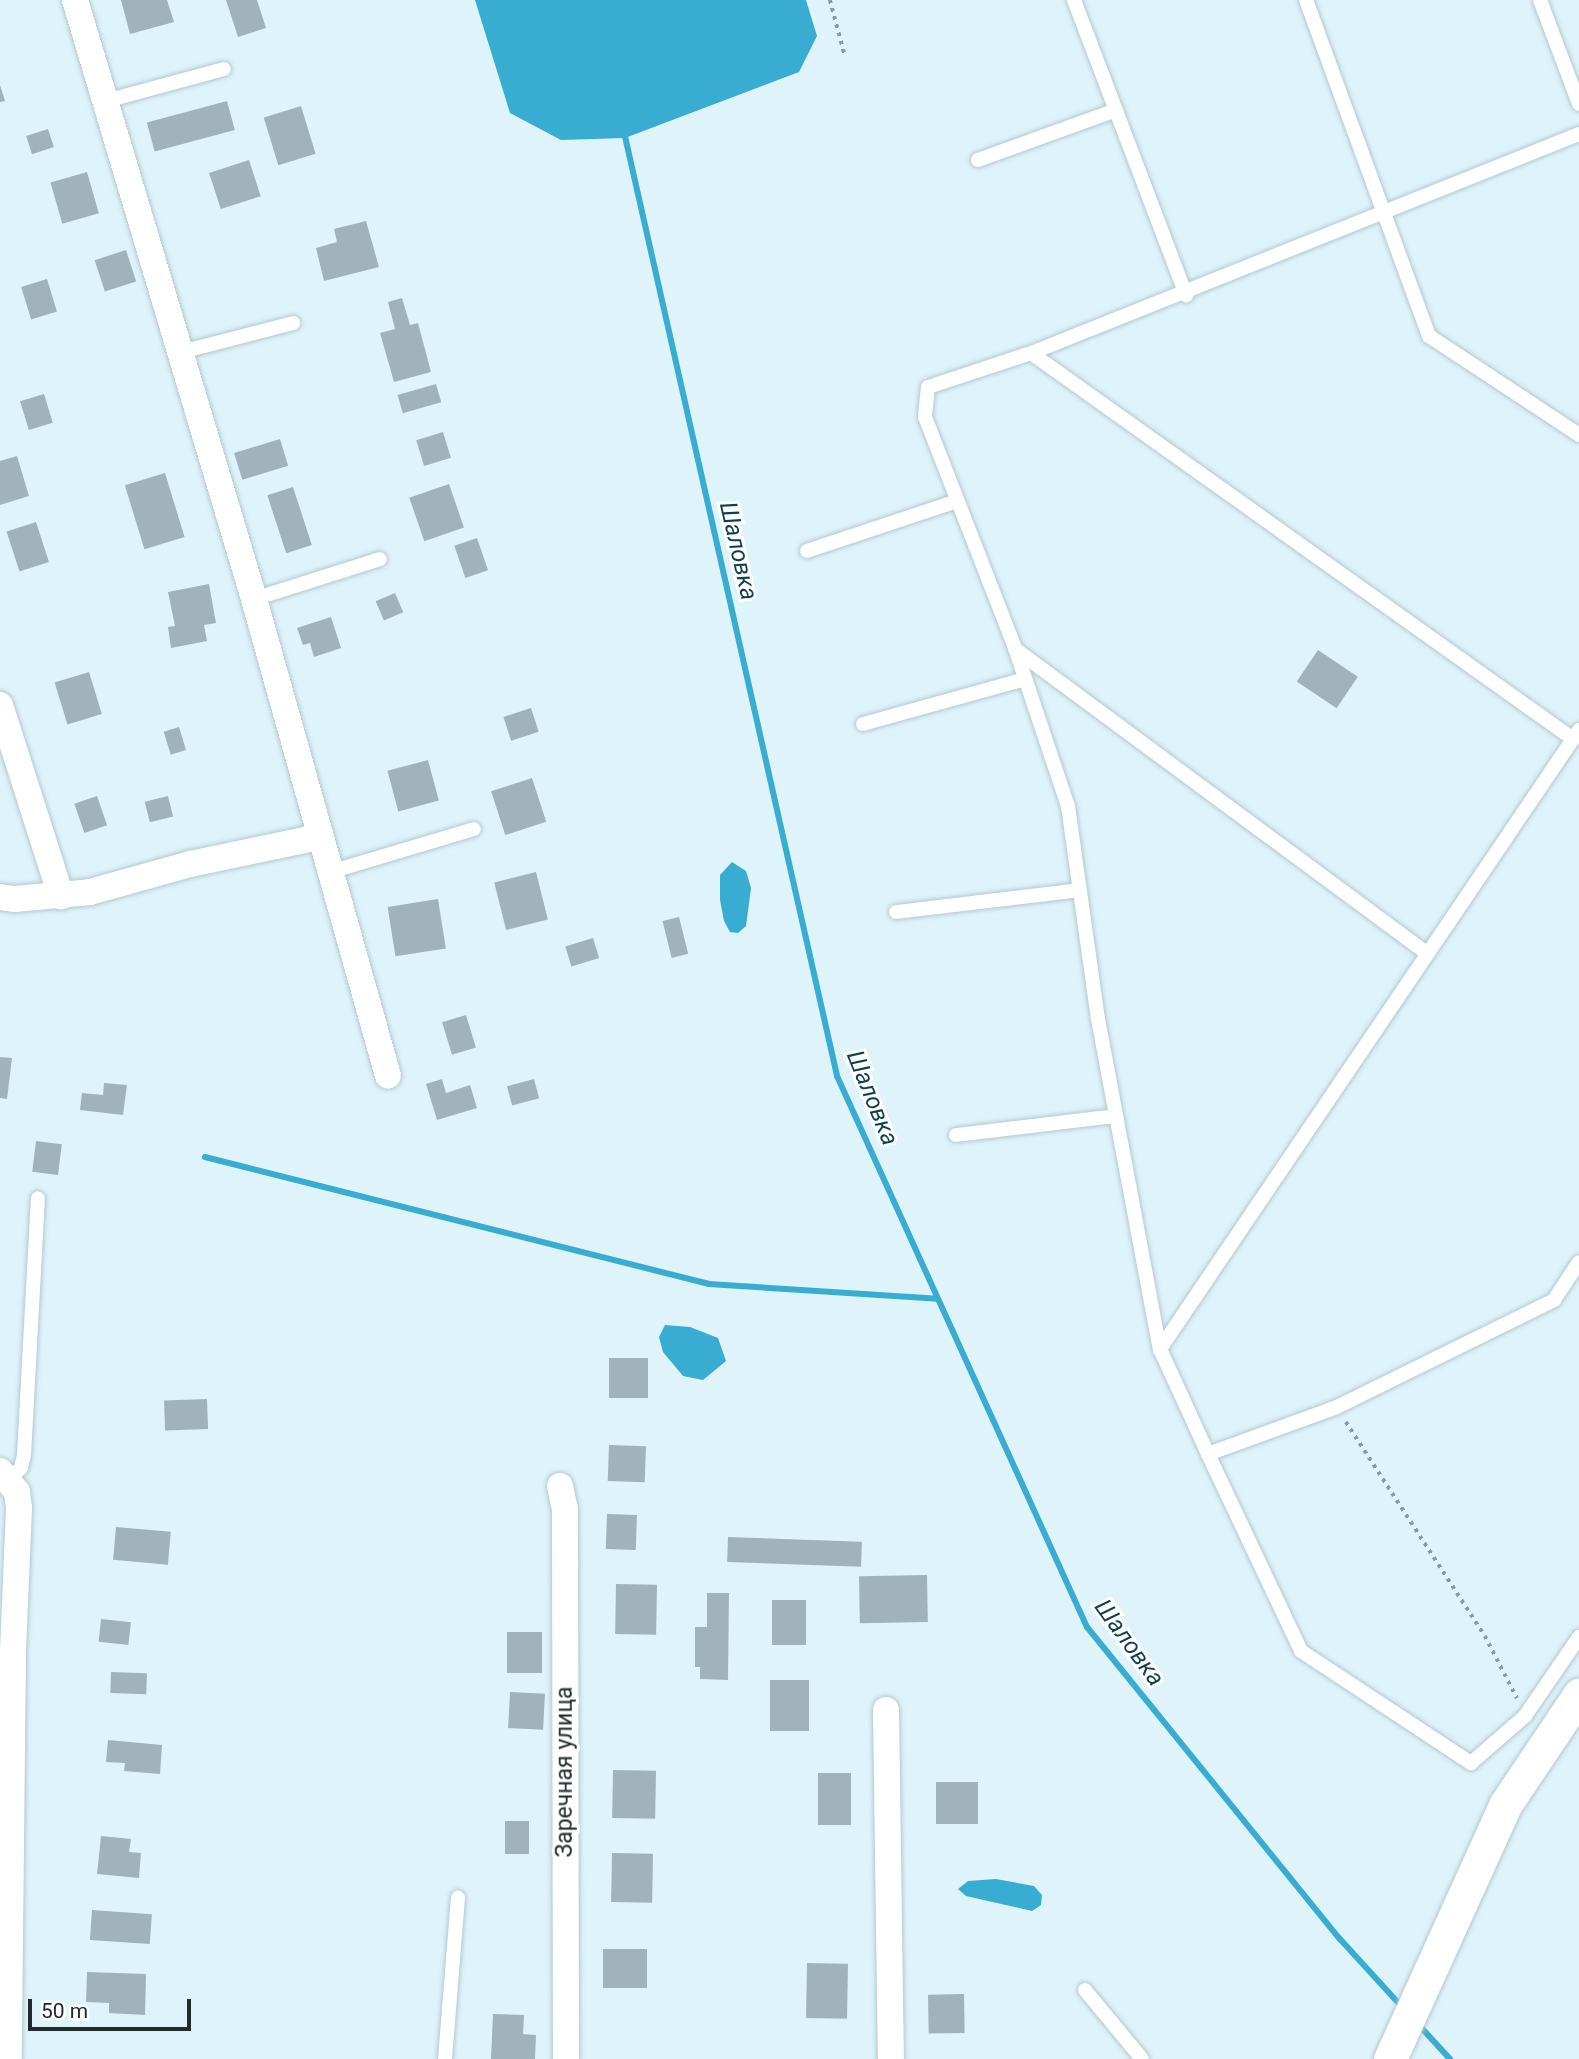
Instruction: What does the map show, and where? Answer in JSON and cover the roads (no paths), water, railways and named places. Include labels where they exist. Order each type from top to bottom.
[{"type":"street","points":[[75,0],[254,599],[388,1076]]},
{"type":"street","points":[[0,705],[61,896]]},
{"type":"street","points":[[0,897],[61,896],[319,837]]},
{"type":"street","points":[[5,1475],[19,1508],[13,1652],[9,2059]]},
{"type":"street","name":"Заречная улица","points":[[560,1486],[565,1509],[566,2059]]},
{"type":"street","points":[[1396,2047],[1476,1861],[1505,1805],[1537,1727],[1579,1695]]},
{"type":"street","points":[[886,1710],[891,2059]]},
{"type":"lane","points":[[1074,0],[1186,295]]},
{"type":"lane","points":[[1306,0],[1387,213],[1429,336],[1579,435]]},
{"type":"lane","points":[[1540,0],[1579,104]]},
{"type":"lane","points":[[106,101],[223,69]]},
{"type":"lane","points":[[978,160],[1116,110]]},
{"type":"lane","points":[[1579,134],[1186,295],[1031,353],[929,387],[925,417],[1015,648],[1068,806],[1116,1116],[1160,1349],[1301,1651],[1471,1763],[1537,1727],[1579,1637]]},
{"type":"lane","points":[[181,352],[293,323]]},
{"type":"lane","points":[[1031,353],[1576,734],[1160,1349]]},
{"type":"lane","points":[[807,551],[957,501]]},
{"type":"lane","points":[[254,599],[380,559]]},
{"type":"lane","points":[[1015,648],[1428,954]]},
{"type":"lane","points":[[863,724],[1025,680]]},
{"type":"lane","points":[[330,873],[474,829]]},
{"type":"lane","points":[[896,912],[1080,890]]},
{"type":"lane","points":[[956,1135],[1116,1116]]},
{"type":"lane","points":[[5,1475],[21,1468],[24,1455],[38,1198]]},
{"type":"lane","points":[[1208,1454],[1337,1408],[1554,1300],[1579,1262]]},
{"type":"lane","points":[[445,2059],[458,1898]]},
{"type":"lane","points":[[1085,1990],[1142,2059]]},
{"type":"water","points":[[475,0],[806,0],[817,36],[799,72],[625,138],[561,140],[510,113]]},
{"type":"water","points":[[732,862],[746,871],[751,888],[746,926],[738,933],[730,932],[724,921],[720,900],[720,875]]},
{"type":"water","points":[[665,1325],[690,1327],[718,1338],[726,1361],[703,1380],[683,1376],[663,1352],[659,1337]]},
{"type":"water","points":[[996,1879],[1034,1886],[1042,1895],[1041,1905],[1032,1911],[966,1896],[958,1889],[968,1881]]},
{"type":"waterway","name":"Шаловка","points":[[624,132],[837,1076],[1087,1627],[1340,1939],[1403,2008]]},
{"type":"waterway","points":[[205,1157],[709,1284],[938,1299]]},
{"type":"waterway","name":"Шаловка","points":[[1417,2023],[1450,2059]]}]
